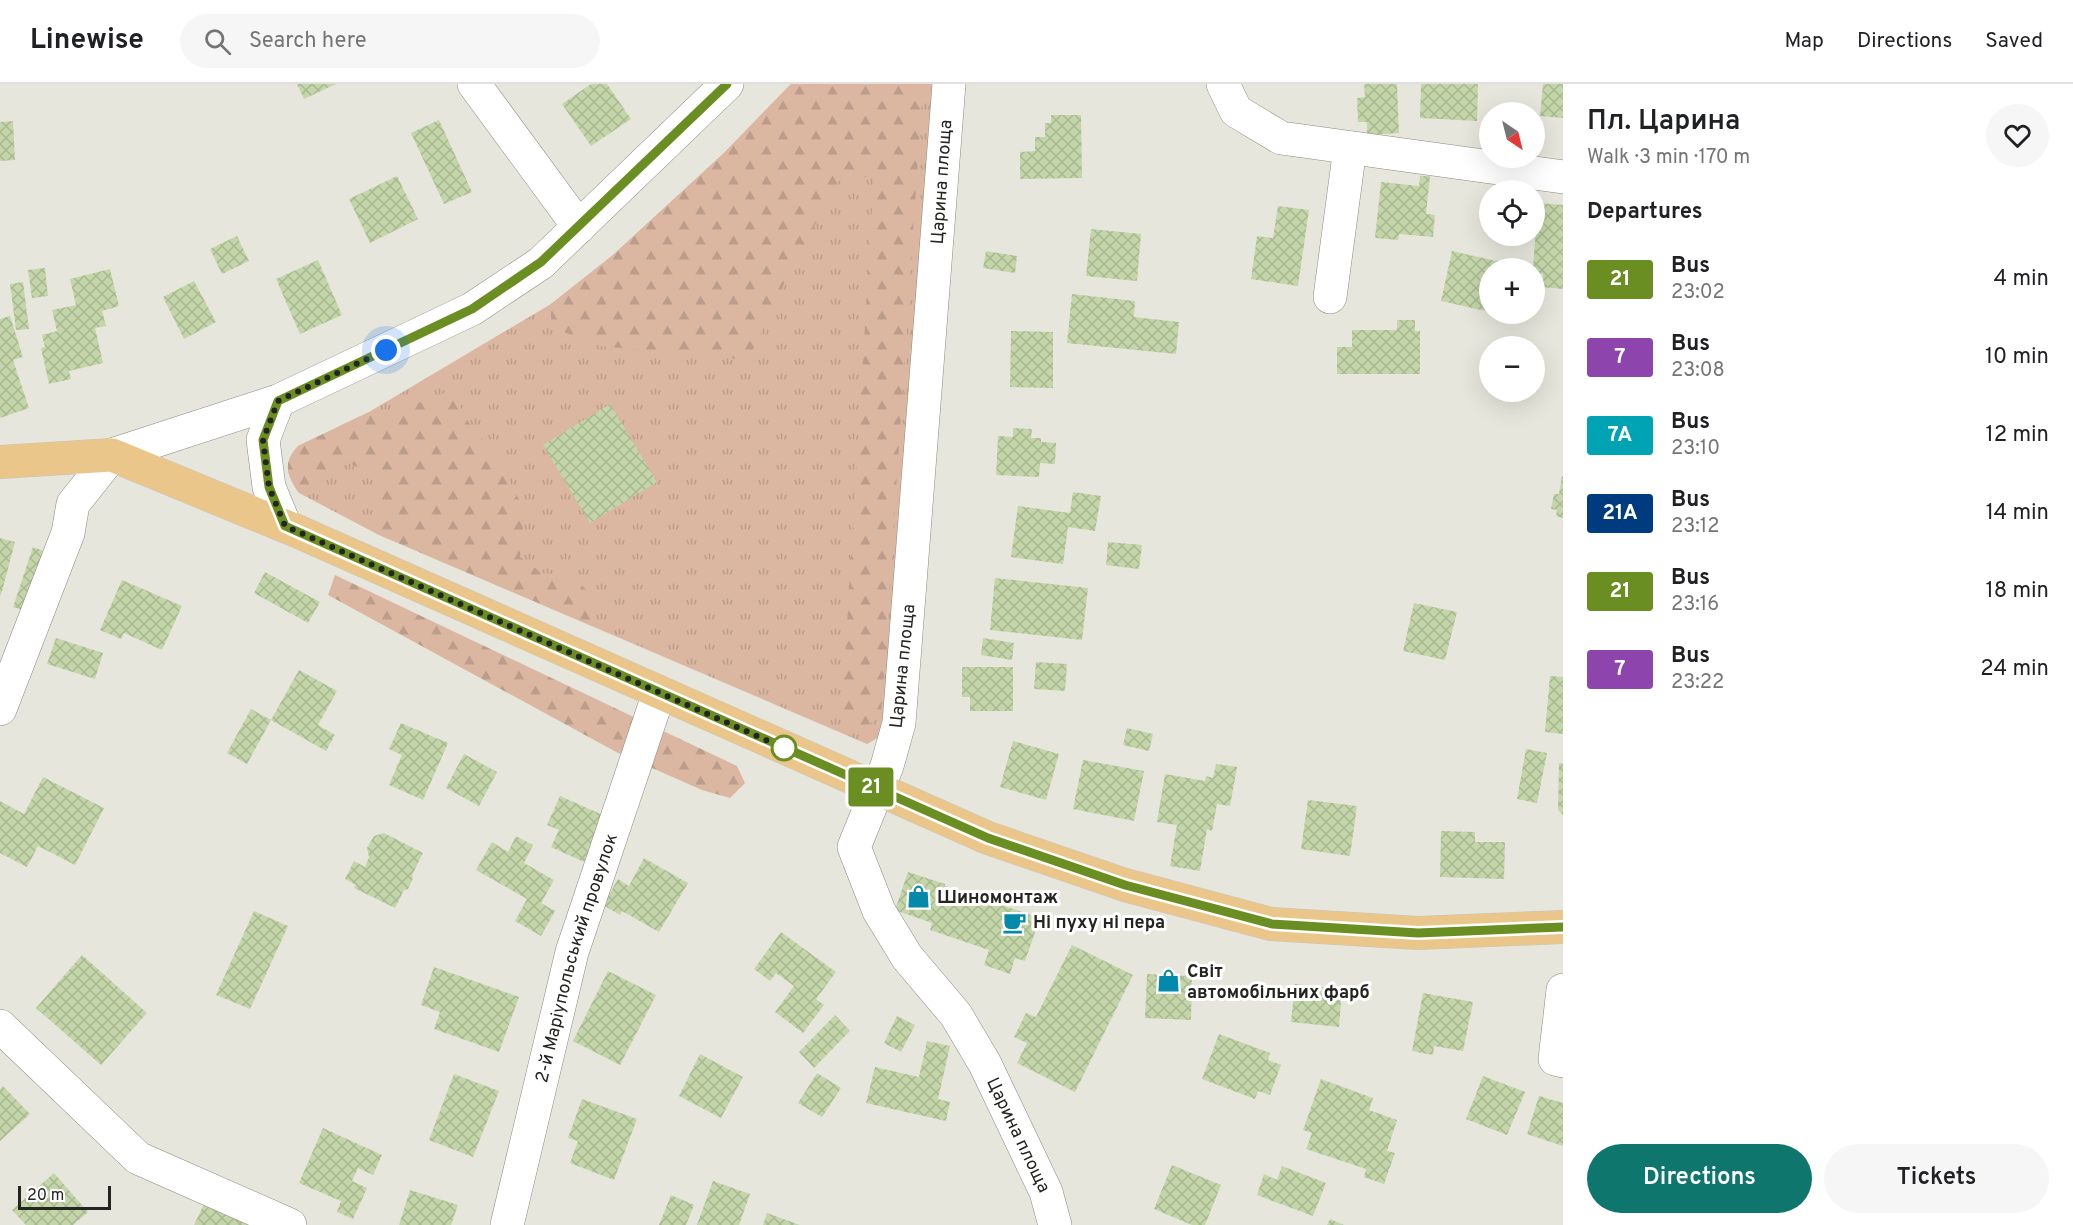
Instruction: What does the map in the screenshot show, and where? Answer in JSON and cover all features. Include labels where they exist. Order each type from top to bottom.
[{"type":"main road","points":[[0,462],[112,455],[285,526],[988,838],[1125,885],[1272,924],[1418,933],[1563,927]]},
{"type":"street","points":[[474,84],[579,227]]},
{"type":"street","points":[[0,709],[68,533],[73,504],[112,455],[278,401],[472,309],[541,262],[727,84]]},
{"type":"street","name":"Царина площа","points":[[949,84],[899,723],[887,766],[854,848],[875,900],[907,957],[956,1015],[985,1064],[1046,1192],[1055,1225]]},
{"type":"street","points":[[1223,84],[1236,111],[1281,138],[1563,177]]},
{"type":"street","points":[[1330,297],[1350,148]]},
{"type":"street","points":[[278,401],[263,440],[269,487],[285,526]]},
{"type":"street","name":"2-й Маріупольський провулок","points":[[515,1222],[572,952],[659,693]]},
{"type":"street","points":[[1563,990],[1555,1059],[1563,1061]]},
{"type":"street","points":[[0,1026],[138,1158],[290,1225]]},
{"type":"green space","points":[[791,84],[934,84],[888,719],[881,736],[867,744],[377,534],[299,493],[288,470],[290,458],[298,446],[369,412],[551,304],[613,255],[724,153]]},
{"type":"green space","points":[[791,84],[923,84],[881,717],[860,730],[842,707],[874,176],[838,181],[786,280],[748,360],[600,346],[551,327],[551,304],[613,255],[724,153]]},
{"type":"green space","points":[[452,390],[467,420],[495,455],[522,505],[523,531],[520,557],[542,573],[573,576],[594,598],[592,626],[377,534],[380,478],[341,459],[299,493],[295,487],[289,475],[288,464],[298,446],[369,412],[387,415]]},
{"type":"green space","points":[[335,575],[737,766],[745,783],[730,798],[702,790],[618,753],[328,595]]},
{"type":"building","points":[[297,84],[336,84],[304,99]]},
{"type":"building","points":[[591,84],[607,84],[631,119],[591,146],[562,104]]},
{"type":"building","points":[[1364,84],[1397,84],[1399,133],[1367,135],[1367,122],[1358,122],[1357,98],[1365,97]]},
{"type":"building","points":[[1421,84],[1478,84],[1477,121],[1420,118]]},
{"type":"building","points":[[1543,84],[1563,84],[1563,118],[1545,116],[1545,102],[1541,102]]},
{"type":"building","points":[[1051,115],[1081,115],[1082,178],[1020,179],[1020,152],[1035,151],[1035,137],[1045,137],[1045,123],[1051,123]]},
{"type":"building","points":[[439,120],[472,192],[444,204],[411,133]]},
{"type":"building","points":[[13,121],[15,160],[0,161],[0,122]]},
{"type":"building","points":[[397,176],[418,219],[370,243],[349,199]]},
{"type":"building","points":[[1420,176],[1430,176],[1426,214],[1435,215],[1433,237],[1399,234],[1398,240],[1375,238],[1381,182],[1419,186]]},
{"type":"building","points":[[1545,204],[1563,205],[1563,289],[1545,287],[1545,258],[1534,258],[1535,246],[1545,246]]},
{"type":"building","points":[[1278,206],[1309,210],[1298,286],[1251,279],[1257,236],[1273,238]]},
{"type":"building","points":[[1091,229],[1141,234],[1137,281],[1086,276]]},
{"type":"building","points":[[237,236],[249,261],[222,274],[210,249]]},
{"type":"building","points":[[986,251],[1017,256],[1015,273],[983,268]]},
{"type":"building","points":[[1452,251],[1483,258],[1479,258],[1479,310],[1441,301]]},
{"type":"building","points":[[318,260],[342,315],[300,334],[276,279]]},
{"type":"building","points":[[45,268],[48,296],[32,298],[28,270]]},
{"type":"building","points":[[110,269],[119,306],[102,311],[106,326],[95,328],[103,363],[69,371],[71,379],[49,384],[41,348],[45,347],[42,335],[57,331],[52,310],[76,305],[70,279]]},
{"type":"building","points":[[194,281],[216,322],[184,339],[163,297]]},
{"type":"building","points":[[23,282],[29,329],[16,330],[10,284]]},
{"type":"building","points":[[1072,294],[1135,301],[1134,317],[1179,322],[1176,354],[1067,343]]},
{"type":"building","points":[[10,316],[23,357],[13,360],[29,408],[0,418],[0,319]]},
{"type":"building","points":[[1397,320],[1415,320],[1415,331],[1420,331],[1420,374],[1337,374],[1337,347],[1352,347],[1352,330],[1397,330]]},
{"type":"building","points":[[1011,331],[1053,332],[1053,388],[1010,387]]},
{"type":"building","points":[[610,404],[657,482],[590,523],[543,445]]},
{"type":"building","points":[[1013,428],[1032,429],[1031,438],[1041,438],[1041,442],[1056,443],[1055,464],[1040,463],[1039,477],[996,475],[998,436],[1013,437]]},
{"type":"building","points":[[1562,476],[1563,518],[1556,516],[1557,510],[1551,509],[1554,494],[1559,494]]},
{"type":"building","points":[[1073,492],[1101,496],[1095,531],[1068,527],[1063,564],[1011,557],[1018,506],[1070,513]]},
{"type":"building","points":[[0,538],[15,542],[1,595],[0,595]]},
{"type":"building","points":[[1108,542],[1142,545],[1139,569],[1106,565]]},
{"type":"building","points":[[33,547],[52,554],[33,613],[13,607]]},
{"type":"building","points":[[265,572],[320,602],[308,623],[254,593]]},
{"type":"building","points":[[995,578],[1088,588],[1082,640],[990,630]]},
{"type":"building","points":[[122,580],[182,606],[162,650],[124,633],[121,639],[100,630]]},
{"type":"building","points":[[1414,603],[1457,612],[1445,660],[1403,651]]},
{"type":"building","points":[[56,638],[103,653],[95,679],[47,664]]},
{"type":"building","points":[[983,638],[1014,643],[1012,660],[981,655]]},
{"type":"building","points":[[1036,662],[1067,664],[1065,691],[1034,689]]},
{"type":"building","points":[[962,667],[1013,667],[1013,711],[970,711],[970,697],[962,697]]},
{"type":"building","points":[[299,670],[337,691],[318,725],[335,735],[326,751],[271,720]]},
{"type":"building","points":[[1550,676],[1563,677],[1563,734],[1545,732]]},
{"type":"building","points":[[251,709],[271,720],[247,764],[227,753]]},
{"type":"building","points":[[401,723],[448,743],[423,800],[389,785],[402,755],[389,749]]},
{"type":"building","points":[[1127,728],[1153,734],[1149,751],[1123,745]]},
{"type":"building","points":[[1013,741],[1059,754],[1046,800],[1000,787]]},
{"type":"building","points":[[1526,749],[1547,753],[1537,803],[1517,799]]},
{"type":"building","points":[[464,754],[497,772],[479,806],[446,788]]},
{"type":"building","points":[[1083,760],[1144,771],[1134,821],[1073,809]]},
{"type":"building","points":[[1559,763],[1563,763],[1563,815],[1558,810]]},
{"type":"building","points":[[1216,764],[1237,767],[1230,806],[1217,804],[1212,831],[1207,829],[1200,871],[1170,866],[1177,825],[1157,822],[1165,774],[1205,781],[1206,776],[1213,778]]},
{"type":"building","points":[[43,777],[104,808],[75,865],[38,846],[27,867],[0,853],[0,801],[24,814]]},
{"type":"building","points":[[560,796],[605,816],[584,862],[551,847],[559,830],[547,825]]},
{"type":"building","points":[[1308,800],[1357,806],[1350,856],[1301,849]]},
{"type":"building","points":[[1441,831],[1475,832],[1475,842],[1505,842],[1504,879],[1440,877]]},
{"type":"building","points":[[384,833],[423,853],[408,889],[404,890],[395,908],[354,888],[356,885],[345,879],[354,861],[365,867],[369,857],[367,848],[374,836]]},
{"type":"building","points":[[516,836],[533,845],[524,863],[554,880],[541,903],[555,911],[541,936],[515,921],[527,899],[476,870],[492,842],[508,852]]},
{"type":"building","points":[[644,858],[688,883],[659,932],[622,911],[620,915],[603,905],[618,879],[629,886]]},
{"type":"building","points":[[908,872],[1040,918],[1025,961],[1015,958],[1010,974],[984,965],[989,950],[930,930],[932,923],[895,910]]},
{"type":"building","points":[[254,911],[288,926],[250,1009],[216,995]]},
{"type":"building","points":[[781,932],[836,972],[816,999],[824,1005],[803,1033],[775,1012],[794,986],[776,973],[770,981],[754,969]]},
{"type":"building","points":[[1072,945],[1133,975],[1075,1092],[1017,1063],[1027,1043],[1014,1037],[1026,1013],[1036,1017]]},
{"type":"building","points":[[82,955],[147,1013],[101,1065],[36,1008]]},
{"type":"building","points":[[434,967],[519,997],[499,1052],[434,1029],[440,1012],[421,1005]]},
{"type":"building","points":[[608,971],[656,995],[620,1065],[573,1041]]},
{"type":"building","points":[[1147,974],[1192,976],[1191,1020],[1145,1018]]},
{"type":"building","points":[[1295,984],[1342,989],[1339,1027],[1291,1022]]},
{"type":"building","points":[[1423,993],[1473,1002],[1463,1051],[1434,1046],[1433,1055],[1412,1051]]},
{"type":"building","points":[[835,1015],[850,1031],[814,1068],[799,1052]]},
{"type":"building","points":[[897,1016],[915,1025],[901,1052],[884,1043]]},
{"type":"building","points":[[1219,1034],[1270,1053],[1268,1060],[1281,1065],[1270,1095],[1258,1091],[1255,1099],[1202,1079]]},
{"type":"building","points":[[927,1041],[950,1046],[938,1099],[950,1102],[946,1121],[866,1103],[875,1067],[919,1077]]},
{"type":"building","points":[[700,1054],[743,1077],[721,1118],[679,1096]]},
{"type":"building","points":[[817,1073],[841,1088],[822,1117],[798,1103]]},
{"type":"building","points":[[454,1074],[499,1091],[473,1157],[429,1140]]},
{"type":"building","points":[[1483,1076],[1525,1092],[1507,1135],[1466,1119]]},
{"type":"building","points":[[1321,1079],[1373,1098],[1369,1110],[1397,1120],[1387,1151],[1395,1153],[1384,1184],[1364,1177],[1366,1169],[1306,1149],[1312,1133],[1303,1130]]},
{"type":"building","points":[[3,1086],[30,1114],[0,1141],[0,1089]]},
{"type":"building","points":[[1539,1096],[1563,1103],[1563,1146],[1527,1134]]},
{"type":"building","points":[[582,1099],[637,1119],[614,1180],[570,1163],[578,1141],[568,1138]]},
{"type":"building","points":[[323,1128],[382,1155],[373,1175],[358,1168],[352,1181],[367,1188],[353,1219],[337,1212],[341,1201],[299,1183]]},
{"type":"building","points":[[1172,1165],[1221,1185],[1205,1225],[1192,1225],[1154,1209]]},
{"type":"building","points":[[1282,1166],[1326,1183],[1313,1216],[1257,1195],[1264,1174],[1277,1180]]},
{"type":"building","points":[[54,1173],[88,1212],[73,1225],[26,1225],[12,1210]]},
{"type":"building","points":[[713,1181],[750,1194],[739,1225],[697,1225]]},
{"type":"building","points":[[410,1190],[458,1205],[451,1225],[399,1225]]},
{"type":"building","points":[[671,1195],[694,1205],[686,1225],[659,1225]]},
{"type":"building","points":[[205,1202],[253,1225],[194,1225]]},
{"type":"building","points":[[767,1213],[800,1225],[763,1225]]},
{"type":"building","points":[[1330,1219],[1344,1225],[1327,1225]]},
{"type":"bus line","name":"21","points":[[727,84],[541,262],[472,309],[278,401],[263,440],[269,487],[285,526],[988,838],[1125,885],[1272,924],[1418,933],[1563,927]]},
{"type":"place","name":"Шиномонтаж","points":[[919,897]]},
{"type":"place","name":"Ні пуху ні пера","points":[[1015,922]]},
{"type":"place","name":"Світ автомобільних фарб","points":[[1169,981]]},
{"type":"route","points":[[386,350],[278,401],[263,440],[269,487],[285,526],[784,748]]}]
